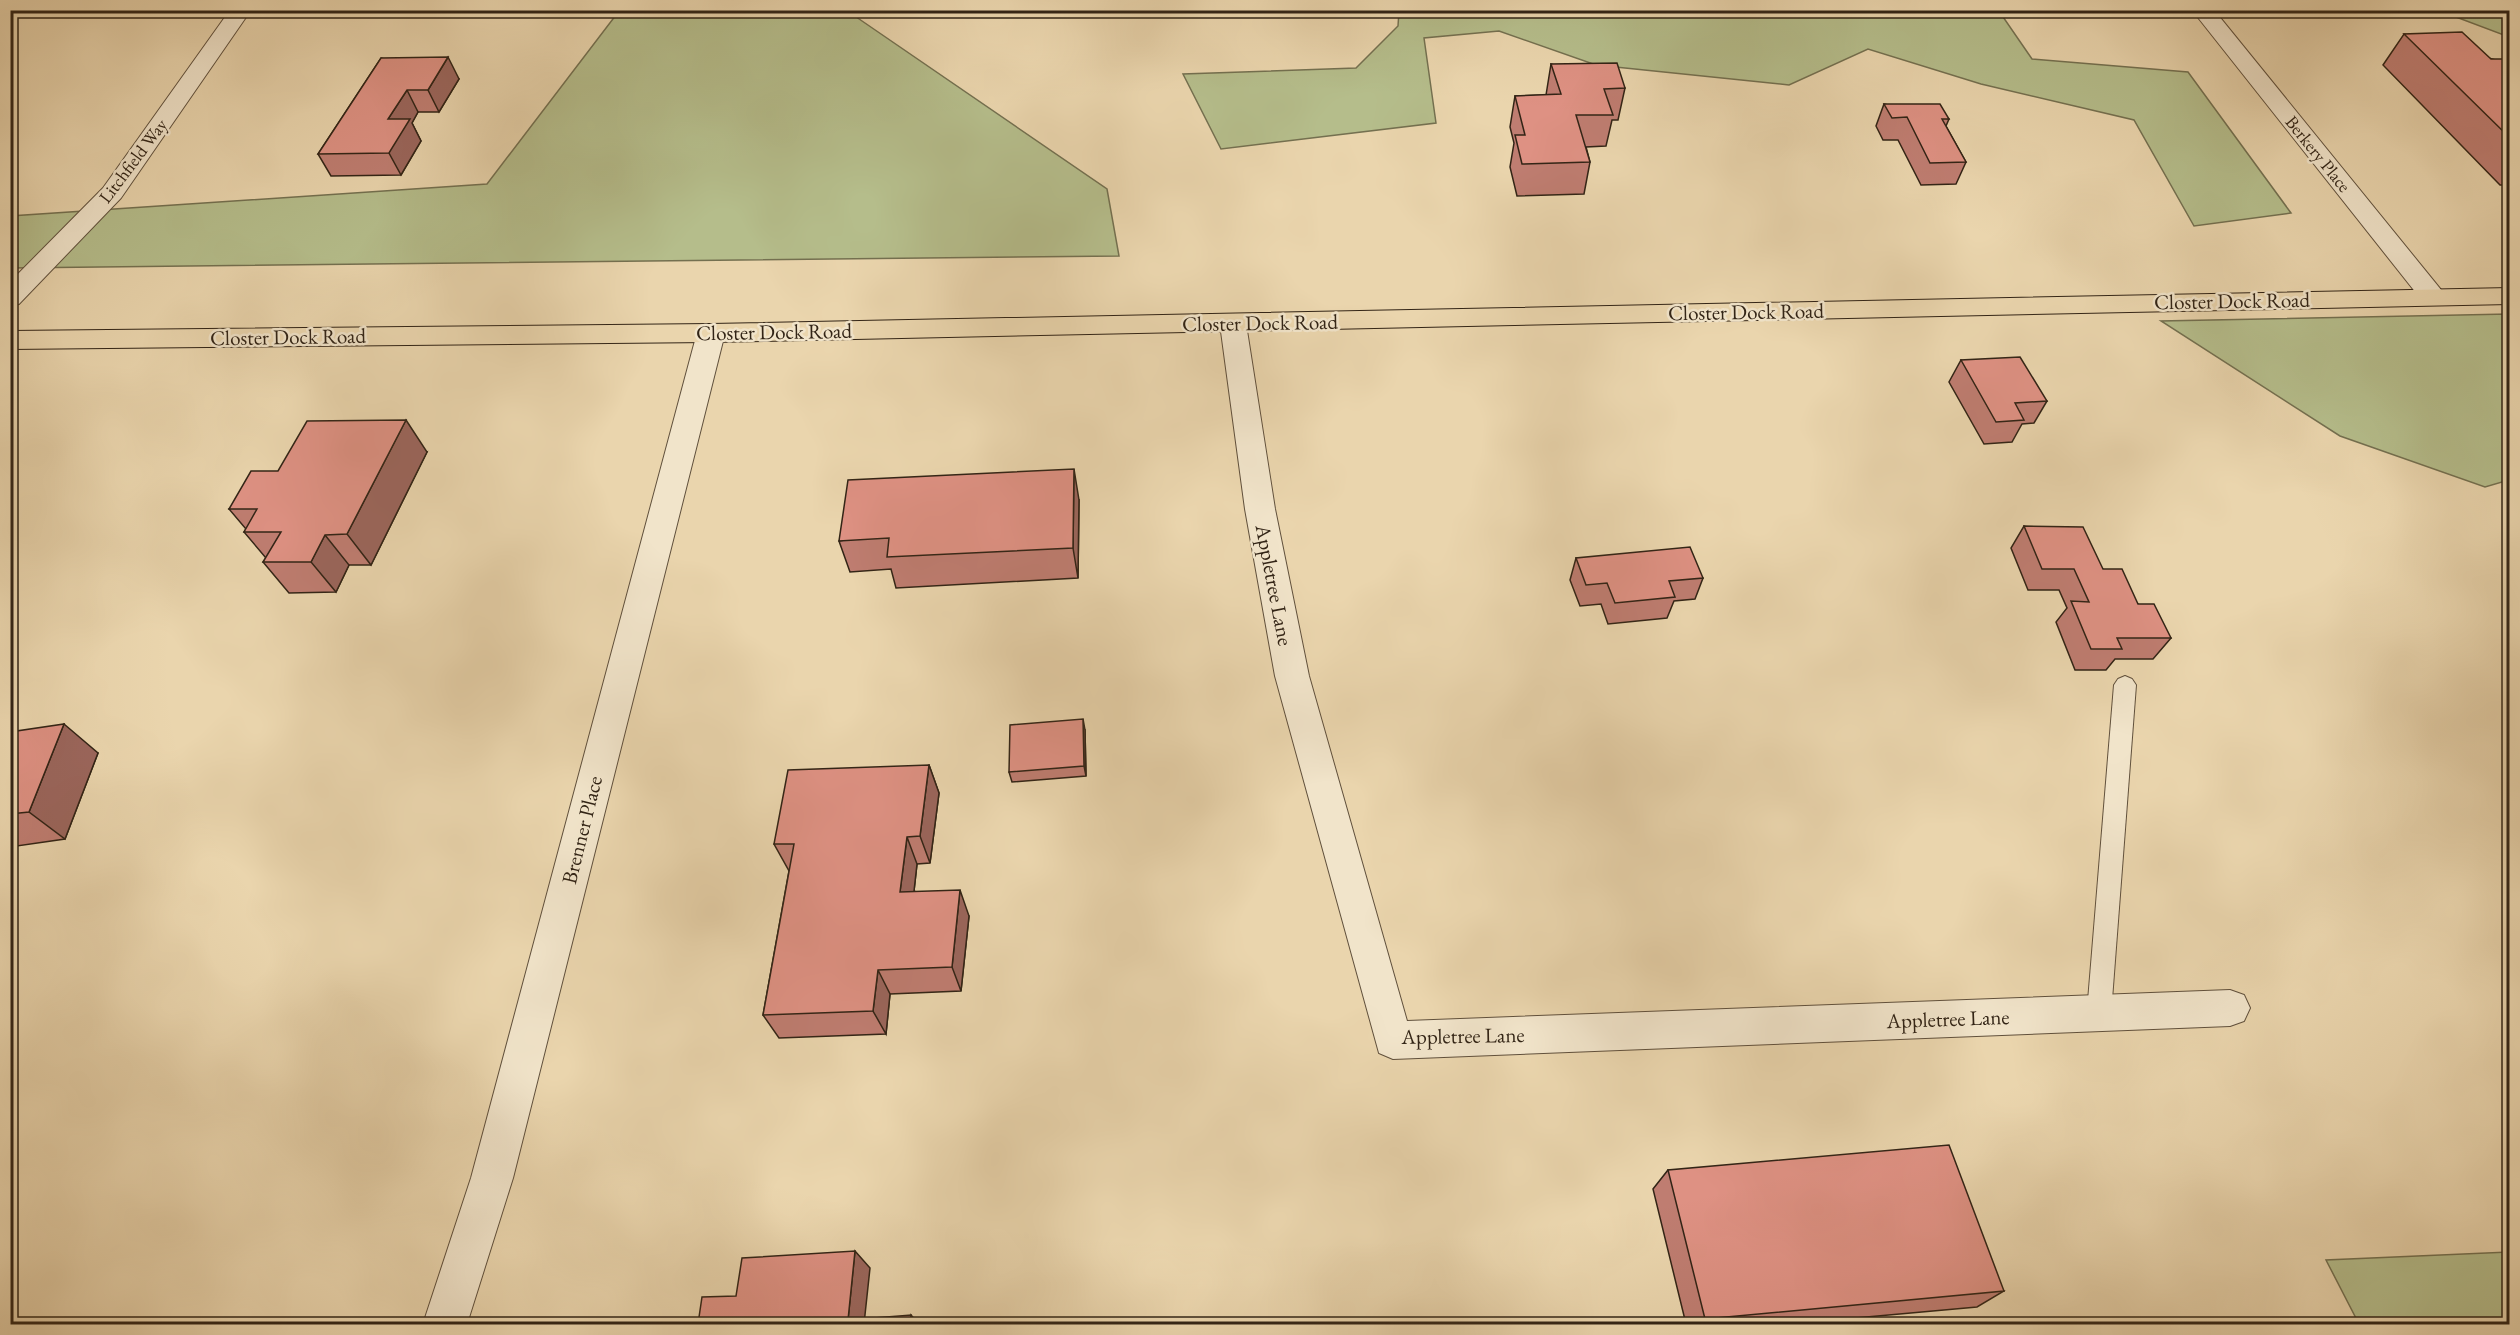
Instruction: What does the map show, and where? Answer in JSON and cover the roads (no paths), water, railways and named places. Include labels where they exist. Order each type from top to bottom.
[{"type":"main road","name":"Closter Dock Road","points":[[10,340],[711,333],[1233,324],[2510,296]]},
{"type":"street","name":"Litchfield Way","points":[[10,298],[112,193],[241,10]]},
{"type":"street","name":"Berkery Place","points":[[2202,10],[2433,297]]},
{"type":"street","name":"Appletree Lane","points":[[1233,324],[1260,509],[1292,676],[1393,1040],[2230,1008]]},
{"type":"street","name":"Brenner Place","points":[[445,1324],[498,1156],[711,333]]},
{"type":"lane","points":[[2099,1013],[2125,685]]}]
